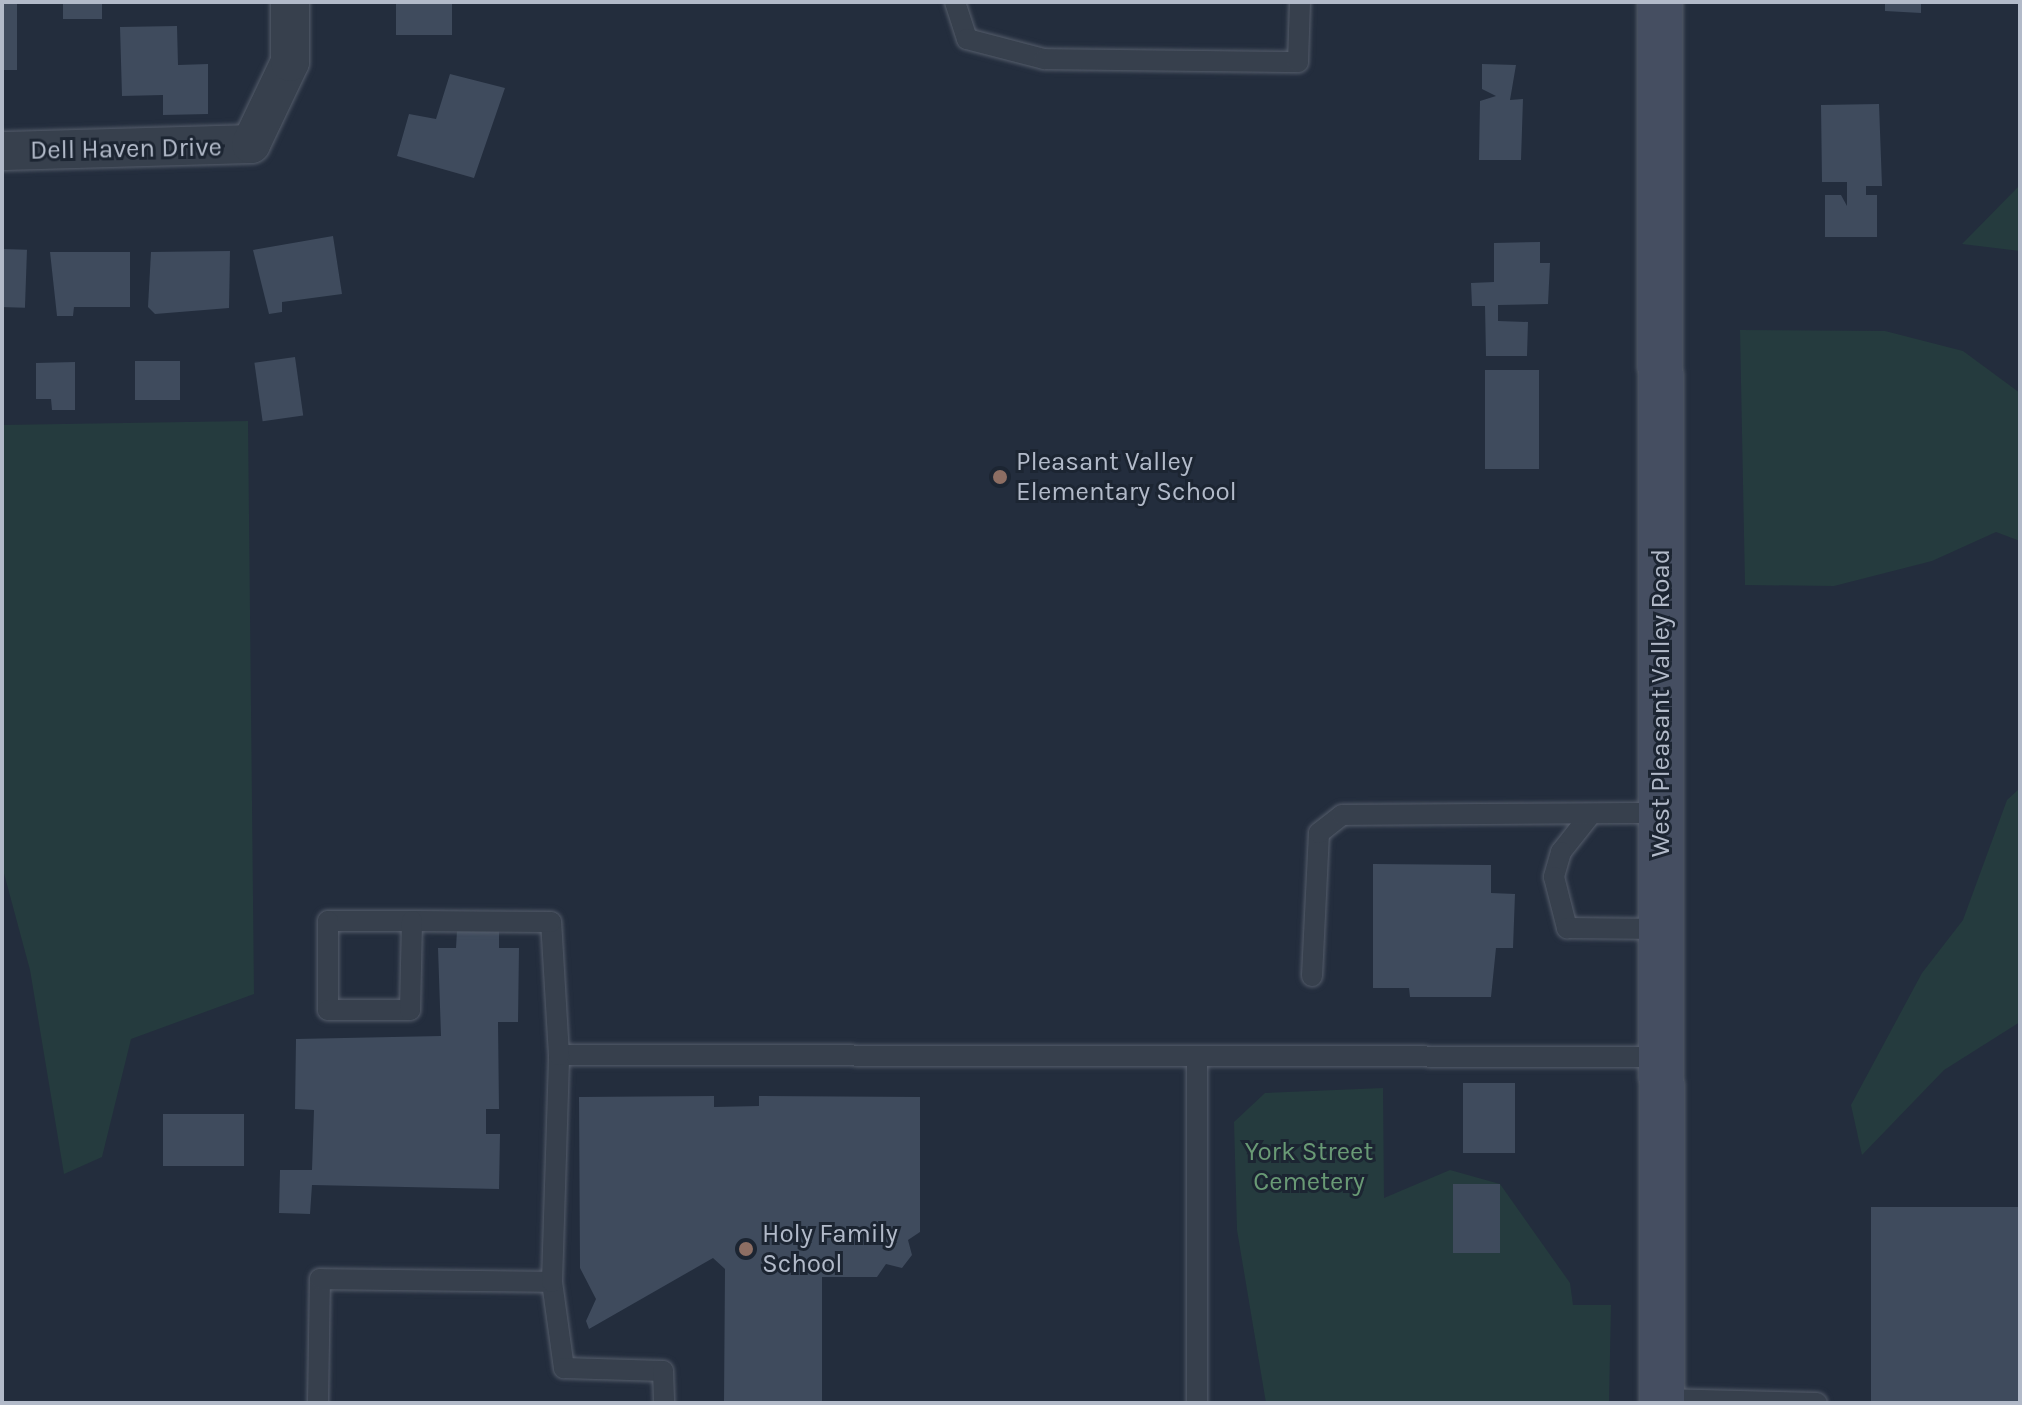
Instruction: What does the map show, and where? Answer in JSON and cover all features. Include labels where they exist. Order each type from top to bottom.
[{"type":"main road","name":"West Pleasant Valley Road","points":[[1660,2],[1662,1401]]},
{"type":"street","name":"Dell Haven Drive","points":[[2,151],[251,144],[290,62],[290,2]]},
{"type":"lane","points":[[955,2],[967,39],[1044,59],[1298,62],[1300,2]]},
{"type":"lane","points":[[1312,976],[1319,833],[1342,815],[1661,813]]},
{"type":"lane","points":[[1591,814],[1561,852],[1554,877],[1567,928],[1662,929]]},
{"type":"lane","points":[[412,921],[410,1010],[328,1010],[328,921],[412,921],[551,922],[559,1055],[552,1282],[564,1368],[663,1371],[664,1403]]},
{"type":"lane","points":[[559,1055],[1662,1057]]},
{"type":"lane","points":[[1197,1056],[1197,1403]]},
{"type":"lane","points":[[318,1403],[320,1279],[552,1282]]},
{"type":"lane","points":[[1662,1401],[1817,1403]]},
{"type":"green space","points":[[2020,185],[2020,251],[1962,244]]},
{"type":"green space","points":[[1740,330],[1885,331],[1963,351],[2020,393],[2020,541],[1996,532],[1932,561],[1834,586],[1745,585]]},
{"type":"green space","points":[[248,421],[254,994],[131,1039],[102,1157],[64,1174],[30,970],[2,866],[2,425]]},
{"type":"green space","points":[[2020,788],[2020,1022],[1944,1070],[1862,1155],[1851,1105],[1922,973],[1963,920],[2007,800]]},
{"type":"green space","name":"York Street Cemetery","points":[[1383,1088],[1384,1198],[1450,1170],[1500,1184],[1570,1283],[1573,1305],[1611,1305],[1609,1403],[1266,1403],[1237,1230],[1234,1122],[1265,1093]]},
{"type":"building","points":[[2,2],[17,2],[17,70],[2,70]]},
{"type":"building","points":[[63,2],[102,2],[102,19],[63,19]]},
{"type":"building","points":[[396,2],[452,2],[452,35],[396,35]]},
{"type":"building","points":[[1885,2],[1921,2],[1921,13],[1885,11]]},
{"type":"building","points":[[177,26],[178,65],[208,64],[208,114],[163,115],[163,95],[122,96],[120,27]]},
{"type":"building","points":[[1482,64],[1516,65],[1510,100],[1523,99],[1521,160],[1479,160],[1480,101],[1496,96],[1482,89]]},
{"type":"building","points":[[450,74],[505,88],[474,178],[397,156],[409,114],[436,119]]},
{"type":"building","points":[[1879,104],[1882,186],[1866,186],[1866,195],[1877,195],[1877,237],[1825,237],[1825,195],[1841,195],[1847,206],[1847,182],[1822,182],[1821,105]]},
{"type":"building","points":[[333,236],[342,294],[282,302],[282,312],[269,314],[253,250]]},
{"type":"building","points":[[1540,242],[1540,263],[1550,263],[1548,304],[1498,305],[1498,321],[1528,322],[1527,356],[1486,356],[1485,306],[1472,306],[1471,283],[1494,282],[1494,243]]},
{"type":"building","points":[[2,249],[27,250],[25,308],[2,307]]},
{"type":"building","points":[[230,251],[229,308],[155,314],[148,307],[151,252]]},
{"type":"building","points":[[50,252],[130,252],[130,307],[74,307],[73,316],[57,316]]},
{"type":"building","points":[[295,357],[303,415],[263,421],[254,363]]},
{"type":"building","points":[[135,361],[180,361],[180,400],[135,400]]},
{"type":"building","points":[[75,362],[75,410],[52,410],[51,399],[36,399],[36,363]]},
{"type":"building","points":[[1485,370],[1539,370],[1539,469],[1485,469]]},
{"type":"building","points":[[1373,864],[1491,865],[1491,893],[1515,894],[1513,948],[1496,948],[1491,997],[1410,997],[1409,988],[1373,988]]},
{"type":"building","points":[[457,930],[499,930],[499,948],[519,948],[518,1022],[498,1022],[499,1109],[486,1109],[486,1134],[500,1134],[499,1189],[312,1185],[310,1214],[279,1213],[280,1170],[312,1170],[314,1110],[295,1109],[296,1039],[441,1036],[438,948],[456,948]]},
{"type":"building","points":[[1463,1083],[1515,1083],[1515,1153],[1463,1153]]},
{"type":"building","name":"Holy Family School","points":[[714,1096],[714,1107],[759,1106],[759,1096],[920,1097],[920,1232],[908,1240],[912,1255],[902,1268],[886,1264],[877,1277],[822,1277],[822,1403],[724,1403],[725,1269],[713,1258],[589,1329],[586,1321],[596,1299],[580,1268],[579,1097]]},
{"type":"building","points":[[163,1114],[244,1114],[244,1166],[163,1166]]},
{"type":"building","points":[[1453,1184],[1500,1184],[1500,1253],[1453,1253]]},
{"type":"building","points":[[1871,1207],[2020,1207],[2020,1403],[1871,1403]]},
{"type":"place","name":"Pleasant Valley Elementary School","points":[[1000,477]]},
{"type":"place","name":"Holy Family School","points":[[746,1249]]}]
